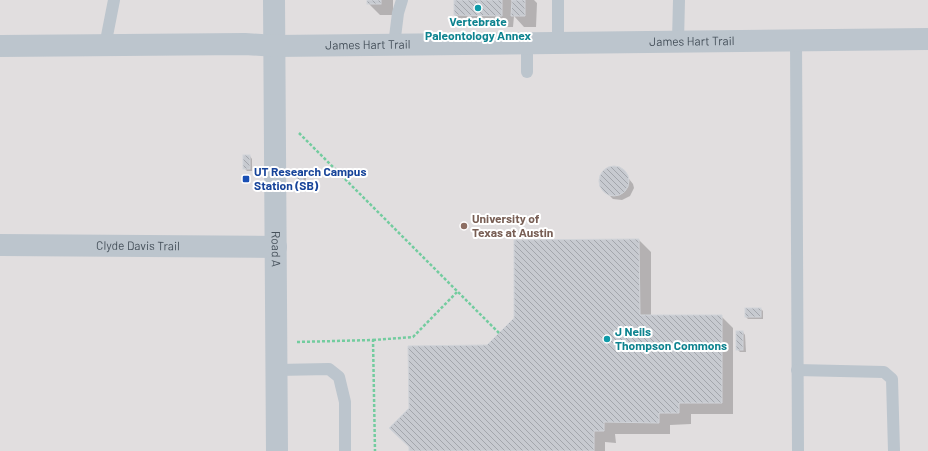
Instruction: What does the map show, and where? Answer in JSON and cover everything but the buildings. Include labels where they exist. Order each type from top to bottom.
[{"type":"street","name":"Road A","points":[[274,0],[276,46],[277,451]]},
{"type":"street","name":"James Hart Trail","points":[[0,46],[245,44],[276,46],[796,39],[928,39]]},
{"type":"street","name":"Clyde Davis Trail","points":[[0,245],[276,247]]},
{"type":"lane","points":[[105,46],[114,0]]},
{"type":"lane","points":[[394,45],[398,13],[402,0]]},
{"type":"lane","points":[[558,0],[558,42]]},
{"type":"lane","points":[[678,41],[679,0]]},
{"type":"lane","points":[[796,39],[798,451]]},
{"type":"lane","points":[[526,43],[527,72]]},
{"type":"lane","points":[[277,370],[329,369],[339,377],[344,402],[345,451]]},
{"type":"lane","points":[[798,370],[884,372],[892,379],[894,451]]},
{"type":"path","points":[[299,133],[499,333]]},
{"type":"path","points":[[373,340],[413,337],[457,292]]},
{"type":"shaded area","name":"University of Texas at Austin","points":[[0,0],[928,0],[928,451],[0,451]]},
{"type":"place","name":"Vertebrate Paleontology Annex","points":[[478,8]]},
{"type":"place","name":"UT Research Campus Station (SB)","points":[[246,179]]},
{"type":"place","name":"University of Texas at Austin","points":[[464,226]]},
{"type":"place","name":"J Neils Thompson Commons","points":[[607,339]]}]
